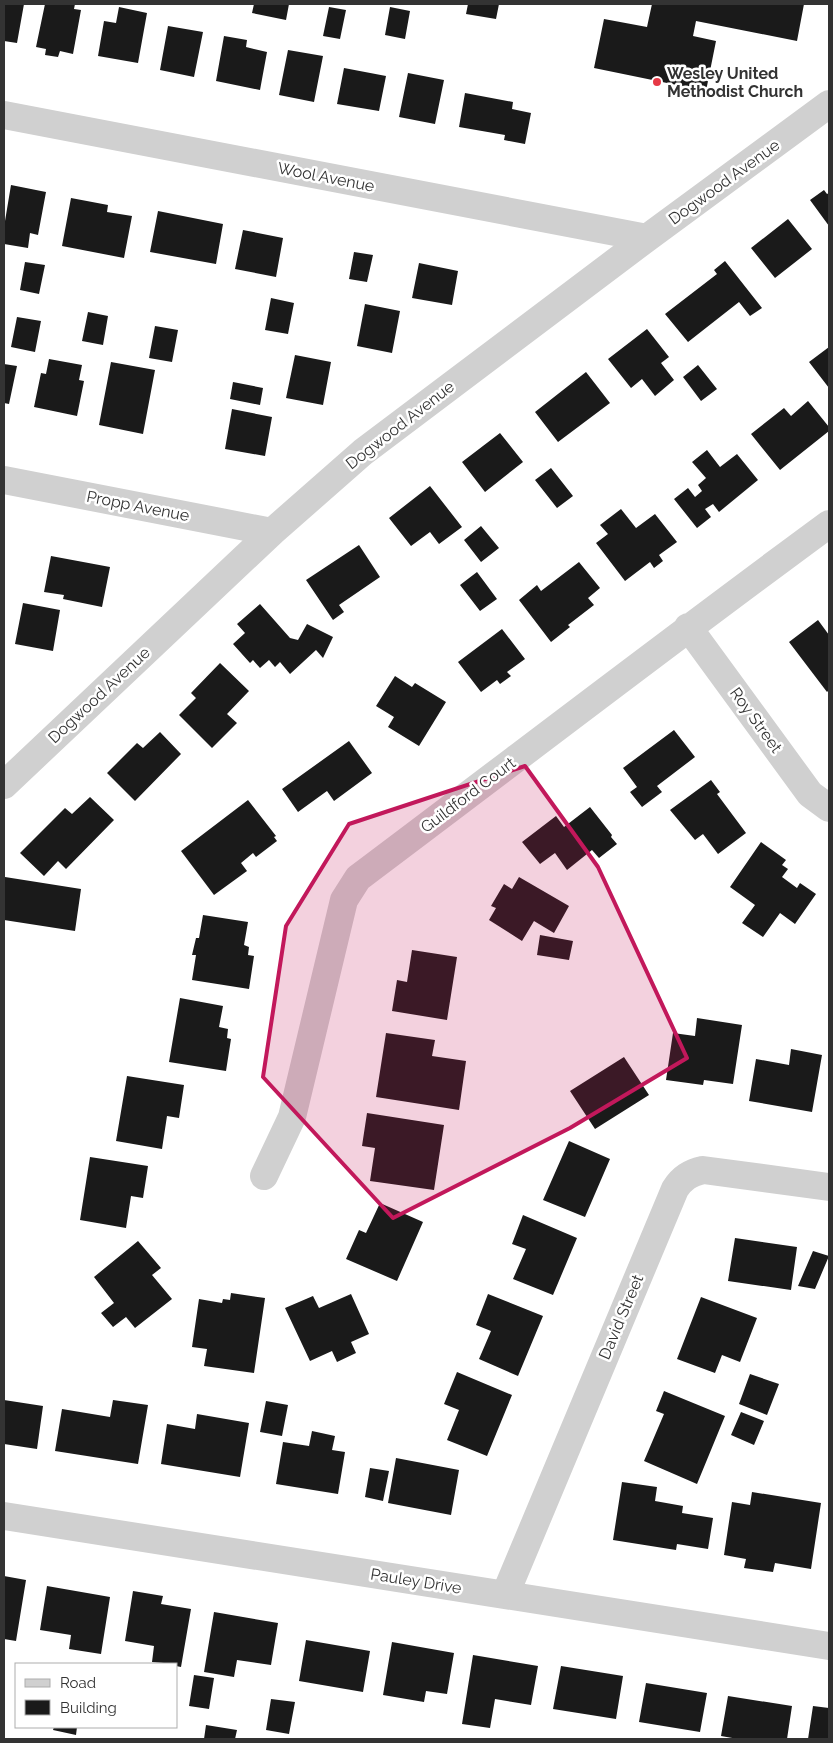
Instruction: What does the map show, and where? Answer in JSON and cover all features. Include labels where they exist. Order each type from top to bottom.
[{"type":"street","name":"Dogwood Avenue","points":[[4,785],[272,532],[362,452],[829,104]]},
{"type":"street","name":"Wool Avenue","points":[[4,115],[647,238]]},
{"type":"street","name":"Propp Avenue","points":[[4,480],[272,532]]},
{"type":"street","name":"Guildford Court","points":[[264,1176],[292,1117],[344,900],[358,878],[504,769],[688,627],[829,524]]},
{"type":"street","name":"Roy Street","points":[[688,627],[810,794],[829,808]]},
{"type":"street","name":"David Street","points":[[505,1595],[675,1189],[680,1182],[693,1172],[703,1170],[829,1187]]},
{"type":"street","name":"Pauley Drive","points":[[4,1516],[829,1646]]},
{"type":"highlighted area","points":[[525,766],[598,867],[687,1058],[570,1128],[393,1218],[263,1077],[286,926],[349,824]]},
{"type":"building","points":[[4,4],[24,4],[17,43],[4,41]]},
{"type":"building","points":[[45,4],[75,4],[74,9],[81,10],[73,54],[60,51],[58,57],[45,55],[46,49],[36,47]]},
{"type":"building","points":[[254,4],[289,4],[286,20],[252,13]]},
{"type":"building","points":[[468,4],[499,4],[496,19],[466,14]]},
{"type":"building","points":[[652,4],[804,4],[797,41],[696,21],[693,36],[716,41],[706,91],[594,68],[604,19],[647,27]]},
{"type":"building","points":[[119,7],[147,13],[138,63],[98,56],[104,21],[116,23]]},
{"type":"building","points":[[329,7],[346,10],[340,39],[323,36]]},
{"type":"building","points":[[390,7],[410,11],[405,39],[385,35]]},
{"type":"building","points":[[168,26],[203,32],[194,77],[160,70]]},
{"type":"building","points":[[224,36],[247,40],[246,47],[267,52],[260,90],[216,81]]},
{"type":"building","points":[[288,50],[323,56],[314,102],[279,95]]},
{"type":"building","points":[[344,68],[386,76],[379,111],[337,104]]},
{"type":"building","points":[[408,73],[444,80],[435,124],[399,117]]},
{"type":"building","points":[[465,93],[513,102],[512,109],[531,113],[525,144],[504,140],[505,135],[459,127]]},
{"type":"building","points":[[11,185],[46,192],[38,235],[30,233],[28,248],[4,244],[4,227]]},
{"type":"building","points":[[824,190],[827,194],[829,193],[829,226],[810,200]]},
{"type":"building","points":[[71,198],[108,205],[107,212],[132,216],[124,258],[62,246]]},
{"type":"building","points":[[158,211],[223,224],[216,264],[150,252]]},
{"type":"building","points":[[788,219],[812,249],[775,278],[751,248]]},
{"type":"building","points":[[243,230],[283,238],[276,277],[235,269]]},
{"type":"building","points":[[354,252],[373,255],[367,282],[349,279]]},
{"type":"building","points":[[725,261],[762,308],[750,316],[739,302],[688,342],[665,314],[717,274],[714,270]]},
{"type":"building","points":[[25,262],[45,265],[39,294],[20,290]]},
{"type":"building","points":[[419,263],[458,271],[452,305],[412,298]]},
{"type":"building","points":[[271,298],[294,303],[288,334],[265,330]]},
{"type":"building","points":[[365,304],[400,311],[392,353],[357,346]]},
{"type":"building","points":[[88,312],[108,316],[103,345],[82,341]]},
{"type":"building","points":[[17,317],[41,321],[35,352],[11,347]]},
{"type":"building","points":[[155,326],[178,330],[172,362],[149,358]]},
{"type":"building","points":[[647,329],[669,357],[661,363],[674,380],[655,396],[642,379],[631,388],[608,359]]},
{"type":"building","points":[[829,347],[829,388],[809,362]]},
{"type":"building","points":[[295,355],[331,362],[323,405],[286,398]]},
{"type":"building","points":[[49,359],[82,365],[79,380],[84,381],[77,416],[34,407],[41,373],[46,374]]},
{"type":"building","points":[[111,362],[155,370],[143,434],[99,425]]},
{"type":"building","points":[[4,364],[17,366],[9,404],[4,403]]},
{"type":"building","points":[[698,365],[717,389],[701,401],[683,377]]},
{"type":"building","points":[[586,372],[610,403],[558,442],[535,412]]},
{"type":"building","points":[[233,382],[263,388],[260,405],[230,399]]},
{"type":"building","points":[[808,401],[829,427],[829,431],[780,470],[751,434],[784,408],[791,416]]},
{"type":"building","points":[[232,409],[272,417],[265,456],[225,449]]},
{"type":"building","points":[[500,433],[523,462],[485,492],[462,462]]},
{"type":"building","points":[[707,450],[720,467],[737,454],[758,480],[719,512],[713,504],[705,509],[711,517],[697,528],[674,499],[688,488],[695,497],[702,491],[698,485],[706,478],[692,462]]},
{"type":"building","points":[[551,468],[573,496],[557,508],[535,480]]},
{"type":"building","points":[[430,486],[462,527],[439,544],[430,532],[411,546],[389,518]]},
{"type":"building","points":[[621,509],[636,528],[655,514],[677,542],[659,555],[663,561],[654,568],[650,562],[625,581],[596,543],[608,534],[600,525]]},
{"type":"building","points":[[481,526],[499,548],[481,562],[464,540]]},
{"type":"building","points":[[359,545],[380,577],[339,605],[344,612],[333,620],[306,580]]},
{"type":"building","points":[[51,556],[110,567],[102,607],[63,599],[64,595],[44,592]]},
{"type":"building","points":[[579,562],[600,588],[588,598],[594,605],[568,625],[570,627],[551,642],[519,600],[537,585],[541,591]]},
{"type":"building","points":[[477,572],[497,599],[480,611],[460,585]]},
{"type":"building","points":[[23,603],[60,610],[53,651],[15,644]]},
{"type":"building","points":[[260,604],[290,638],[298,640],[307,624],[333,637],[323,658],[316,650],[290,674],[280,662],[275,667],[269,660],[260,668],[253,660],[250,663],[233,644],[245,633],[237,624]]},
{"type":"building","points":[[818,620],[829,635],[829,690],[827,692],[789,642]]},
{"type":"building","points":[[502,629],[525,659],[507,672],[511,676],[500,684],[497,680],[481,692],[458,662]]},
{"type":"building","points":[[220,663],[249,691],[227,714],[237,723],[212,748],[179,715],[196,698],[191,693]]},
{"type":"building","points":[[395,676],[412,687],[415,683],[446,702],[419,746],[388,727],[394,717],[376,706]]},
{"type":"building","points":[[674,730],[695,757],[657,786],[662,792],[642,807],[630,792],[637,787],[623,768]]},
{"type":"building","points":[[160,732],[181,754],[135,801],[107,773],[137,743],[143,748]]},
{"type":"building","points":[[349,741],[372,773],[334,801],[327,791],[298,812],[282,789]]},
{"type":"building","points":[[711,780],[720,792],[717,794],[746,833],[718,854],[703,834],[695,840],[670,810]]},
{"type":"building","points":[[90,797],[114,820],[66,869],[58,861],[44,876],[20,853],[65,808],[72,814]]},
{"type":"building","points":[[248,800],[276,836],[274,837],[277,841],[256,857],[253,853],[241,863],[247,871],[214,895],[181,851]]},
{"type":"building","points":[[590,807],[617,844],[599,858],[592,850],[567,870],[555,853],[540,864],[522,842],[556,816],[564,827]]},
{"type":"building","points":[[761,842],[786,860],[782,865],[788,869],[782,877],[797,888],[800,883],[816,894],[795,924],[780,913],[763,937],[742,923],[755,905],[730,887]]},
{"type":"building","points":[[5,877],[81,889],[75,931],[4,920]]},
{"type":"building","points":[[519,877],[569,906],[554,933],[534,921],[522,941],[489,920],[496,908],[491,906],[504,884],[512,889]]},
{"type":"building","points":[[203,915],[248,922],[244,945],[249,947],[248,955],[254,956],[249,989],[192,980],[196,955],[192,955],[196,938],[199,938]]},
{"type":"building","points":[[540,935],[573,941],[569,960],[537,955]]},
{"type":"building","points":[[412,950],[457,957],[447,1020],[392,1011],[397,980],[407,982]]},
{"type":"building","points":[[180,998],[223,1006],[219,1027],[228,1029],[227,1038],[231,1039],[226,1071],[169,1062]]},
{"type":"building","points":[[697,1018],[742,1025],[733,1084],[704,1080],[703,1085],[666,1080],[673,1033],[695,1036]]},
{"type":"building","points":[[386,1033],[435,1040],[432,1056],[466,1061],[459,1110],[376,1097]]},
{"type":"building","points":[[791,1049],[822,1055],[812,1112],[749,1101],[756,1059],[789,1065]]},
{"type":"building","points":[[624,1057],[649,1095],[595,1129],[570,1091]]},
{"type":"building","points":[[127,1076],[184,1085],[179,1118],[167,1116],[162,1149],[116,1141]]},
{"type":"building","points":[[367,1113],[444,1125],[434,1190],[370,1181],[375,1148],[362,1146]]},
{"type":"building","points":[[569,1141],[610,1159],[585,1217],[543,1200]]},
{"type":"building","points":[[90,1157],[148,1166],[143,1198],[131,1196],[126,1228],[80,1220]]},
{"type":"building","points":[[380,1203],[423,1222],[397,1281],[346,1259],[359,1230],[366,1233]]},
{"type":"building","points":[[523,1215],[577,1238],[553,1295],[513,1279],[526,1249],[512,1244]]},
{"type":"building","points":[[735,1238],[797,1247],[791,1290],[728,1281]]},
{"type":"building","points":[[138,1241],[161,1268],[152,1275],[172,1299],[135,1328],[126,1317],[113,1327],[101,1313],[114,1303],[94,1277]]},
{"type":"building","points":[[813,1251],[829,1256],[815,1289],[798,1286]]},
{"type":"building","points":[[231,1293],[265,1298],[254,1373],[204,1366],[207,1349],[192,1347],[199,1299],[222,1303],[223,1299],[230,1300]]},
{"type":"building","points":[[351,1294],[369,1334],[351,1342],[356,1353],[337,1362],[332,1351],[310,1361],[285,1308],[313,1296],[319,1308]]},
{"type":"building","points":[[488,1294],[543,1316],[518,1376],[479,1359],[491,1331],[476,1325]]},
{"type":"building","points":[[701,1297],[757,1318],[740,1362],[722,1355],[715,1373],[677,1359]]},
{"type":"building","points":[[457,1372],[512,1395],[487,1456],[447,1440],[459,1410],[444,1404]]},
{"type":"building","points":[[750,1374],[779,1384],[767,1415],[739,1404]]},
{"type":"building","points":[[664,1391],[725,1416],[697,1484],[644,1461],[664,1414],[656,1411]]},
{"type":"building","points":[[4,1400],[43,1406],[37,1449],[4,1444]]},
{"type":"building","points":[[113,1400],[148,1405],[138,1464],[55,1451],[62,1409],[110,1417]]},
{"type":"building","points":[[266,1401],[288,1405],[282,1436],[260,1432]]},
{"type":"building","points":[[741,1412],[764,1421],[754,1445],[731,1435]]},
{"type":"building","points":[[197,1414],[249,1423],[240,1477],[161,1464],[167,1424],[195,1429]]},
{"type":"building","points":[[312,1431],[335,1436],[332,1450],[345,1452],[338,1494],[276,1484],[283,1442],[309,1446]]},
{"type":"building","points":[[396,1458],[459,1470],[451,1515],[388,1503]]},
{"type":"building","points":[[370,1468],[389,1471],[383,1501],[365,1497]]},
{"type":"building","points":[[622,1482],[657,1487],[655,1501],[683,1506],[682,1513],[713,1518],[708,1549],[677,1544],[676,1550],[613,1540]]},
{"type":"building","points":[[752,1492],[821,1503],[811,1569],[775,1563],[773,1572],[744,1568],[746,1559],[724,1555],[732,1502],[750,1505]]},
{"type":"building","points":[[4,1576],[26,1580],[16,1641],[4,1639]]},
{"type":"building","points":[[47,1586],[110,1597],[101,1654],[69,1649],[71,1635],[40,1630]]},
{"type":"building","points":[[133,1591],[163,1596],[161,1604],[191,1609],[181,1667],[178,1666],[178,1663],[152,1662],[154,1646],[125,1641]]},
{"type":"building","points":[[214,1612],[278,1623],[271,1665],[237,1660],[234,1677],[204,1672]]},
{"type":"building","points":[[306,1640],[370,1651],[363,1692],[299,1681]]},
{"type":"building","points":[[392,1642],[454,1653],[447,1694],[426,1691],[424,1702],[383,1695]]},
{"type":"building","points":[[473,1655],[538,1666],[531,1705],[495,1699],[490,1728],[462,1724]]},
{"type":"building","points":[[561,1666],[623,1676],[616,1719],[553,1709]]},
{"type":"building","points":[[194,1675],[214,1678],[209,1709],[189,1706]]},
{"type":"building","points":[[646,1683],[707,1693],[700,1732],[639,1722]]},
{"type":"building","points":[[728,1696],[792,1706],[787,1739],[738,1739],[721,1736]]},
{"type":"building","points":[[271,1699],[295,1702],[289,1734],[266,1730]]},
{"type":"building","points":[[813,1706],[829,1708],[829,1739],[808,1739]]},
{"type":"building","points":[[206,1725],[237,1730],[235,1739],[204,1739]]},
{"type":"building","points":[[54,1728],[77,1728],[76,1735],[53,1730]]},
{"type":"place","name":"Wesley United Methodist Church","points":[[657,82]]}]
